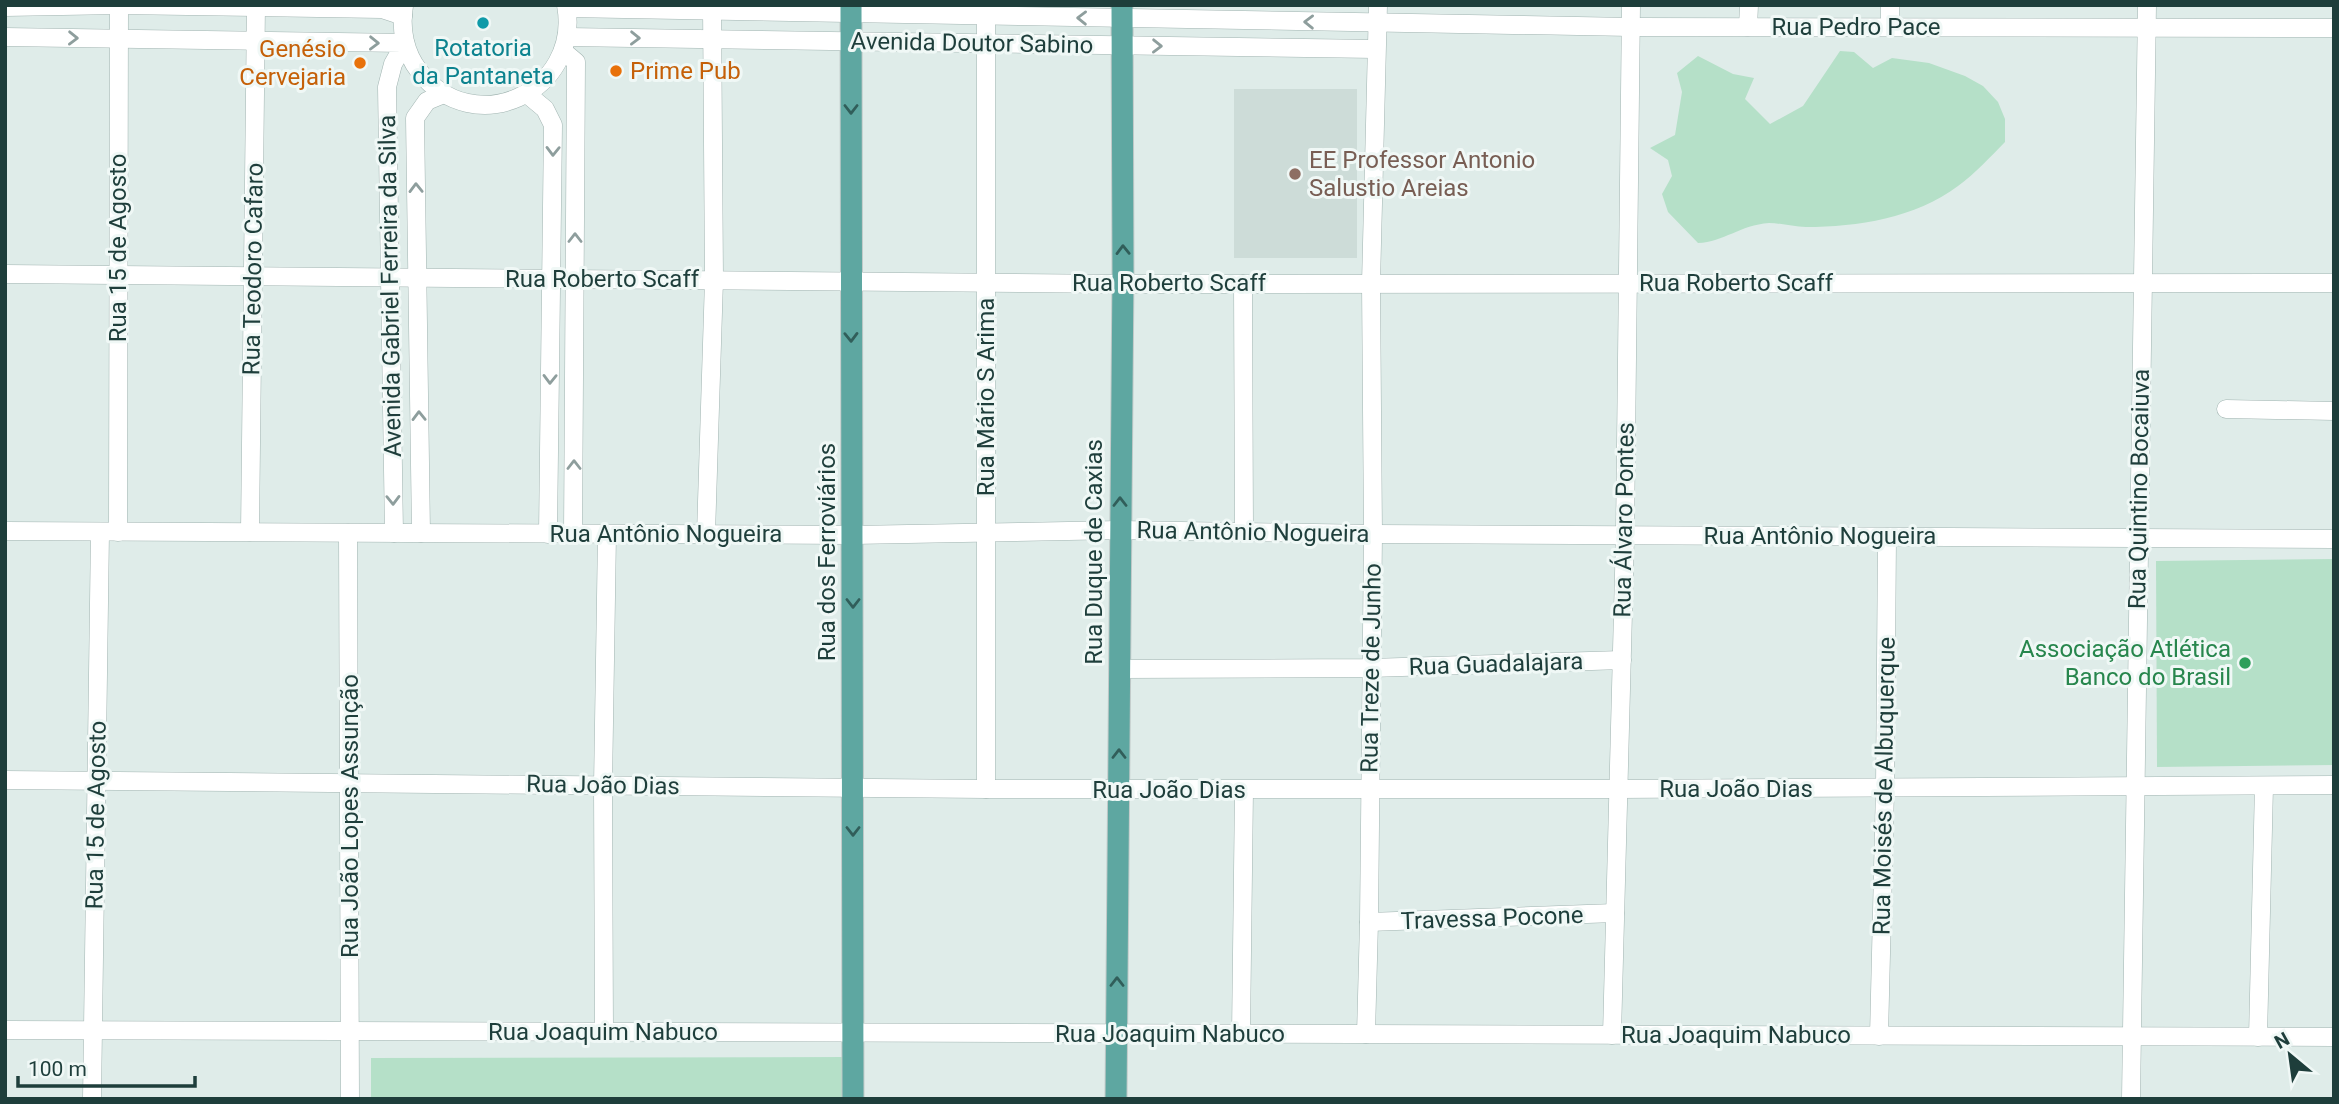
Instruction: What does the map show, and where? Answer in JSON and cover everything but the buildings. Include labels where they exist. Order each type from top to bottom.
[{"type":"main road","name":"Rua dos Ferroviários","points":[[851,9],[853,1099]]},
{"type":"main road","name":"Rua Duque de Caxias","points":[[1116,1099],[1122,12]]},
{"type":"street","points":[[5,7],[119,5],[403,9],[405,43],[413,64],[426,81],[443,94],[463,103],[485,105],[507,102],[527,94],[548,75],[565,44],[566,6]]},
{"type":"street","name":"Rua 15 de Agosto","points":[[92,1099],[97,780],[118,275],[119,5]]},
{"type":"street","points":[[1378,5],[1378,24]]},
{"type":"street","name":"Rua Álvaro Pontes","points":[[1612,1035],[1625,536],[1631,5]]},
{"type":"street","points":[[1748,27],[1749,5]]},
{"type":"street","points":[[1889,27],[1890,5]]},
{"type":"street","name":"Rua Quintino Bocaiuva","points":[[2131,1099],[2147,5]]},
{"type":"street","name":"Rua Teodoro Cafaro","points":[[250,532],[256,6]]},
{"type":"street","name":"Avenida Doutor Sabino","points":[[566,6],[1252,13],[1378,24]]},
{"type":"street","points":[[706,534],[714,280],[712,8]]},
{"type":"street","name":"Rua Mário S Arima","points":[[986,11],[986,789]]},
{"type":"street","name":"Rua Pedro Pace","points":[[1378,24],[2334,28]]},
{"type":"street","name":"Rua Treze de Junho","points":[[1366,1034],[1373,534],[1371,283],[1378,24]]},
{"type":"street","points":[[5,37],[405,43]]},
{"type":"street","name":"Avenida Doutor Sabino","points":[[565,44],[711,39],[1376,49]]},
{"type":"street","name":"Avenida Gabriel Ferreira da Silva","points":[[394,533],[387,88],[393,64],[405,43]]},
{"type":"street","points":[[565,44],[576,62],[573,534]]},
{"type":"street","name":"Avenida Gabriel Ferreira da Silva","points":[[421,533],[415,118],[427,100],[443,94]]},
{"type":"street","points":[[527,94],[545,109],[554,125],[548,534]]},
{"type":"street","name":"Rua Roberto Scaff","points":[[5,274],[1121,284],[2334,283]]},
{"type":"street","points":[[1243,284],[1244,532]]},
{"type":"street","points":[[2227,409],[2334,411]]},
{"type":"street","name":"Rua Antônio Nogueira","points":[[5,531],[853,535],[1120,530],[1625,536],[2334,539]]},
{"type":"street","name":"Rua João Lopes Assunção","points":[[348,533],[350,1099]]},
{"type":"street","points":[[604,1032],[603,786],[607,534]]},
{"type":"street","name":"Rua Moisés de Albuquerque","points":[[1879,1036],[1887,537]]},
{"type":"street","name":"Rua Guadalajara","points":[[1119,668],[1371,668],[1622,660]]},
{"type":"street","name":"Rua João Dias","points":[[5,780],[1244,790],[2334,785]]},
{"type":"street","points":[[2258,1037],[2264,786]]},
{"type":"street","points":[[1241,1034],[1244,790]]},
{"type":"street","name":"Travessa Pocone","points":[[1369,922],[1615,913]]},
{"type":"street","name":"Rua Joaquim Nabuco","points":[[5,1030],[2334,1037]]},
{"type":"shaded area","name":"EE Professor Antonio Salustio Areias","points":[[1234,89],[1357,89],[1357,258],[1234,258]]},
{"type":"green space","points":[[1840,51],[1854,52],[1873,68],[1892,58],[1929,63],[1965,76],[1983,86],[1998,102],[2005,119],[2005,142],[1958,186],[1905,213],[1846,225],[1806,227],[1759,224],[1716,240],[1698,243],[1668,212],[1662,194],[1672,176],[1668,160],[1650,148],[1675,135],[1682,92],[1677,73],[1698,56],[1733,74],[1754,78],[1745,99],[1770,124],[1803,106]]},
{"type":"green space","name":"Associação Atlética Banco do Brasil","points":[[2334,559],[2334,765],[2157,767],[2156,561]]},
{"type":"green space","points":[[846,1057],[846,1099],[371,1099],[371,1058]]},
{"type":"place","name":"Rotatoria da Pantaneta","points":[[483,23]]},
{"type":"place","name":"Genésio Cervejaria","points":[[360,63]]},
{"type":"place","name":"Prime Pub","points":[[616,71]]},
{"type":"place","name":"EE Professor Antonio Salustio Areias","points":[[1295,174]]},
{"type":"place","name":"Associação Atlética Banco do Brasil","points":[[2245,663]]}]
